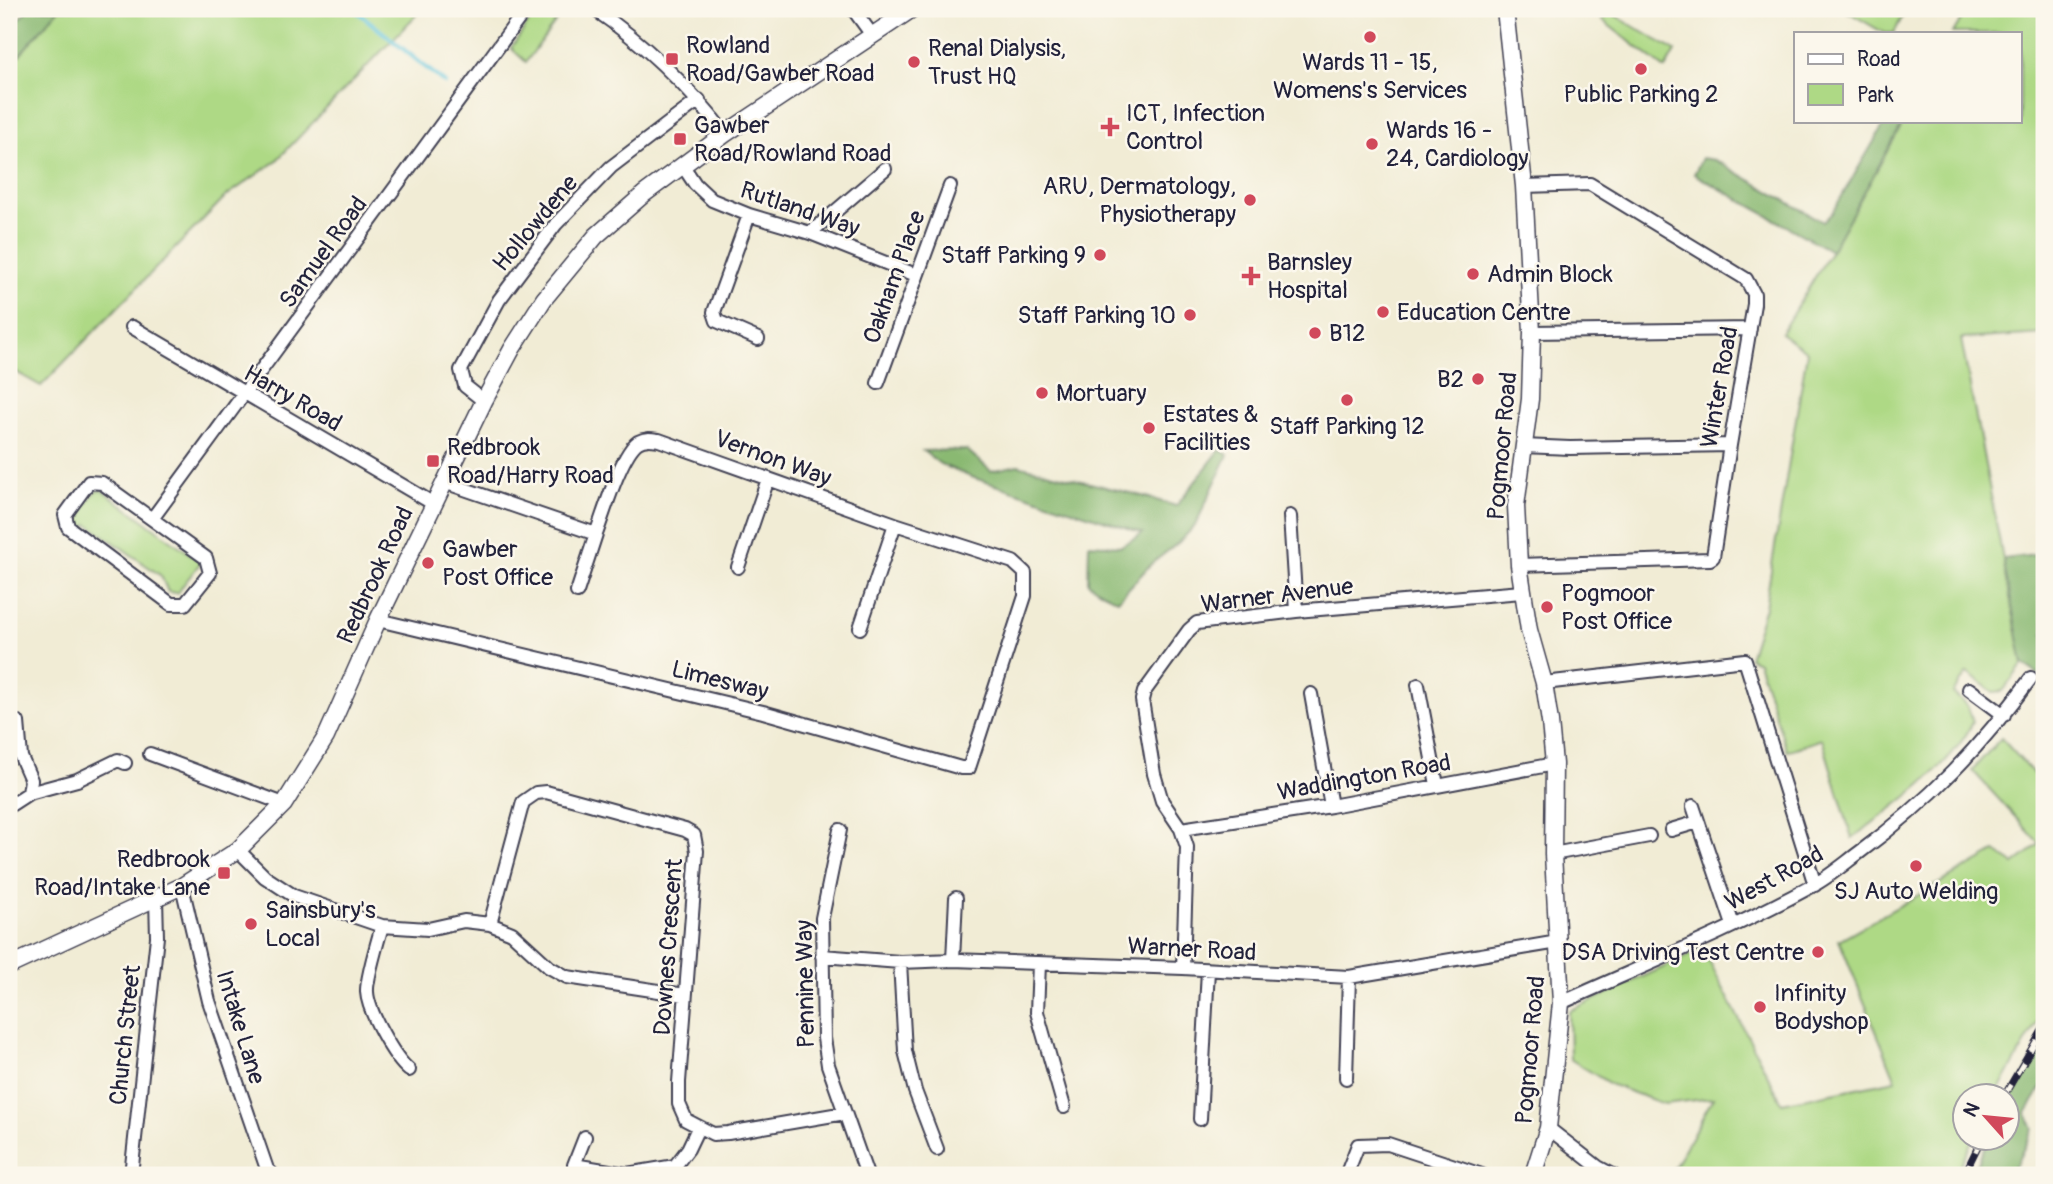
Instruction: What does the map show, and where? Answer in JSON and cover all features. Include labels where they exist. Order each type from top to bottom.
[{"type":"street","name":"Samuel Road","points":[[152,519],[526,9]]},
{"type":"street","points":[[594,9],[626,31],[699,100],[725,134]]},
{"type":"street","points":[[853,9],[872,35]]},
{"type":"street","name":"Redbrook Road","points":[[9,966],[182,886],[238,850],[284,804],[326,737],[378,620],[484,401],[512,349],[544,299],[596,236],[644,194],[725,134],[912,9]]},
{"type":"street","name":"Pogmoor Road","points":[[1505,9],[1524,186],[1532,332],[1530,399],[1516,506],[1519,565],[1529,630],[1544,683],[1554,764],[1553,854],[1561,1003],[1548,1128],[1533,1175]]},
{"type":"street","name":"Hollowdene","points":[[484,401],[466,386],[461,370],[499,300],[556,224],[611,167],[699,100]]},
{"type":"street","name":"Rutland Way","points":[[683,166],[695,184],[712,200],[749,215],[810,233],[916,275]]},
{"type":"street","points":[[810,233],[885,169]]},
{"type":"street","name":"Winter Road","points":[[1519,565],[1713,557],[1754,294],[1746,279],[1590,184],[1524,186]]},
{"type":"street","name":"Oakham Place","points":[[878,383],[950,186]]},
{"type":"street","points":[[749,215],[714,312],[717,321],[758,339]]},
{"type":"street","name":"Harry Road","points":[[132,327],[434,504]]},
{"type":"street","points":[[1532,332],[1750,329]]},
{"type":"street","name":"Vernon Way","points":[[596,534],[626,455],[636,443],[646,439],[659,440],[895,524],[1013,562],[1025,573],[1025,596],[995,690]]},
{"type":"street","points":[[1523,446],[1570,448],[1730,445]]},
{"type":"street","points":[[738,567],[768,479]]},
{"type":"street","points":[[89,482],[102,483],[152,519],[206,558],[210,573],[185,604],[172,604],[68,527],[65,515],[89,482]]},
{"type":"street","points":[[444,482],[596,534],[577,592]]},
{"type":"street","points":[[1290,516],[1296,611]]},
{"type":"street","points":[[860,628],[895,524]]},
{"type":"street","name":"Warner Avenue","points":[[1183,968],[1187,847],[1181,829],[1161,801],[1142,700],[1144,692],[1189,630],[1197,623],[1296,611],[1522,592]]},
{"type":"street","name":"Limesway","points":[[378,620],[763,712],[961,768],[969,768],[995,690]]},
{"type":"street","points":[[1544,683],[1745,660],[1815,885]]},
{"type":"street","name":"West Road","points":[[1561,1003],[1815,885],[1925,800],[1970,756],[2031,678]]},
{"type":"street","points":[[1418,685],[1437,785]]},
{"type":"street","points":[[1969,689],[2004,715]]},
{"type":"street","points":[[1311,694],[1331,806]]},
{"type":"street","points":[[18,722],[19,749],[31,780],[29,793]]},
{"type":"street","points":[[150,754],[284,804]]},
{"type":"street","points":[[9,806],[29,793],[77,780],[118,760],[125,763]]},
{"type":"street","name":"Waddington Road","points":[[1181,829],[1331,806],[1554,764]]},
{"type":"street","name":"Downes Crescent","points":[[490,924],[523,802],[536,793],[547,792],[685,830],[694,835],[697,850],[679,1082],[680,1104],[686,1120],[698,1128]]},
{"type":"street","points":[[1693,806],[1733,925]]},
{"type":"street","points":[[1671,830],[1698,822]]},
{"type":"street","name":"Pennine Way","points":[[840,830],[822,918],[824,1038],[828,1065],[867,1175]]},
{"type":"street","points":[[1553,854],[1649,836]]},
{"type":"street","points":[[238,850],[265,877],[294,895],[382,926],[428,929],[464,921],[490,924],[512,933],[549,967],[567,977],[685,995]]},
{"type":"street","name":"Intake Lane","points":[[182,886],[197,953],[224,1048],[267,1169],[273,1175]]},
{"type":"street","name":"Church Street","points":[[131,1175],[157,937],[156,898]]},
{"type":"street","points":[[953,960],[956,898]]},
{"type":"street","points":[[382,926],[367,992],[383,1037],[409,1070]]},
{"type":"street","name":"Warner Road","points":[[822,957],[900,962],[953,960],[1183,968],[1349,977],[1558,942]]},
{"type":"street","points":[[900,962],[905,1051],[915,1091],[937,1149]]},
{"type":"street","points":[[1039,964],[1037,1012],[1064,1108]]},
{"type":"street","points":[[1200,1119],[1208,970]]},
{"type":"street","points":[[1346,1078],[1349,977]]},
{"type":"street","points":[[585,1137],[572,1170],[627,1174],[675,1166],[688,1149],[698,1128],[713,1134],[728,1133],[845,1113]]},
{"type":"street","points":[[1548,1128],[1598,1167],[1613,1175]]},
{"type":"street","points":[[1347,1173],[1358,1145],[1388,1144],[1482,1175]]},
{"type":"green space","points":[[28,9],[59,9],[9,67],[9,31]]},
{"type":"green space","points":[[59,9],[422,9],[276,161],[225,197],[41,386],[9,368],[9,67]]},
{"type":"green space","points":[[538,9],[565,9],[526,62],[511,48]]},
{"type":"green space","points":[[1843,9],[1898,9],[1905,12],[1895,32],[1882,32]]},
{"type":"green space","points":[[1967,9],[2044,9],[2044,334],[1961,339],[2023,664],[2003,691],[1993,692],[1967,673],[1953,693],[1968,707],[1973,722],[1963,739],[1920,786],[1852,838],[1822,739],[1787,751],[1758,662],[1749,658],[1765,607],[1807,352],[1781,333],[1903,122],[2022,122],[2022,32],[1954,32]]},
{"type":"green space","points":[[1611,13],[1675,51],[1665,69],[1602,20]]},
{"type":"green space","points":[[1885,122],[1903,122],[1831,251],[1694,174],[1702,158],[1715,160],[1823,222],[1832,213]]},
{"type":"green space","points":[[967,450],[991,471],[1018,465],[1176,506],[1220,450],[1228,455],[1195,526],[1151,564],[1118,600],[1088,583],[1089,544],[1121,546],[1143,533],[971,477],[940,464],[923,451]]},
{"type":"green space","points":[[96,490],[102,490],[201,562],[177,593],[168,592],[161,576],[88,524],[83,530],[79,525],[80,513]]},
{"type":"green space","points":[[2044,554],[2044,678],[2023,664],[2003,559]]},
{"type":"green space","points":[[2001,738],[2044,785],[2044,1011],[2003,1082],[1952,1082],[1952,1152],[1966,1152],[1955,1175],[1670,1175],[1713,1098],[1664,1104],[1612,1085],[1570,1059],[1569,1011],[1703,949],[1782,1103],[1896,1080],[1839,940],[1995,852],[2014,864],[2040,844],[1972,770]]},
{"type":"green space","points":[[2044,1041],[2044,1084],[2026,1113],[2033,1129],[2022,1152],[2022,1082]]},
{"type":"green space","points":[[1982,1152],[2022,1152],[2011,1175],[1971,1175]]},
{"type":"waterway","points":[[354,9],[445,83]]},
{"type":"railway","points":[[2012,1082],[2044,1027]]},
{"type":"railway","points":[[1964,1175],[1975,1152]]},
{"type":"place","name":"Wards 11 - 15, Womens's Services","points":[[1370,37]]},
{"type":"place","name":"Rowland Road/Gawber Road","points":[[672,59]]},
{"type":"place","name":"Renal Dialysis, Trust HQ","points":[[914,62]]},
{"type":"place","name":"Public Parking 2","points":[[1641,69]]},
{"type":"place","name":"ICT, Infection Control","points":[[1110,127]]},
{"type":"place","name":"Gawber Road/Rowland Road","points":[[680,139]]},
{"type":"place","name":"Wards 16 - 24, Cardiology","points":[[1372,144]]},
{"type":"place","name":"ARU, Dermatology, Physiotherapy","points":[[1250,200]]},
{"type":"place","name":"Staff Parking 9","points":[[1100,255]]},
{"type":"place","name":"Admin Block","points":[[1473,274]]},
{"type":"place","name":"Barnsley Hospital","points":[[1251,276]]},
{"type":"place","name":"Education Centre","points":[[1383,312]]},
{"type":"place","name":"Staff Parking 10","points":[[1190,315]]},
{"type":"place","name":"B12","points":[[1315,333]]},
{"type":"place","name":"B2","points":[[1478,379]]},
{"type":"place","name":"Mortuary","points":[[1042,393]]},
{"type":"place","name":"Staff Parking 12","points":[[1347,400]]},
{"type":"place","name":"Estates & Facilities","points":[[1149,428]]},
{"type":"place","name":"Redbrook Road/Harry Road","points":[[433,461]]},
{"type":"place","name":"Gawber Post Office","points":[[428,563]]},
{"type":"place","name":"Pogmoor Post Office","points":[[1547,607]]},
{"type":"place","name":"SJ Auto Welding","points":[[1916,866]]},
{"type":"place","name":"Redbrook Road/Intake Lane","points":[[224,873]]},
{"type":"place","name":"Sainsbury's Local","points":[[251,924]]},
{"type":"place","name":"DSA Driving Test Centre","points":[[1818,952]]},
{"type":"place","name":"Infinity Bodyshop","points":[[1760,1007]]}]
